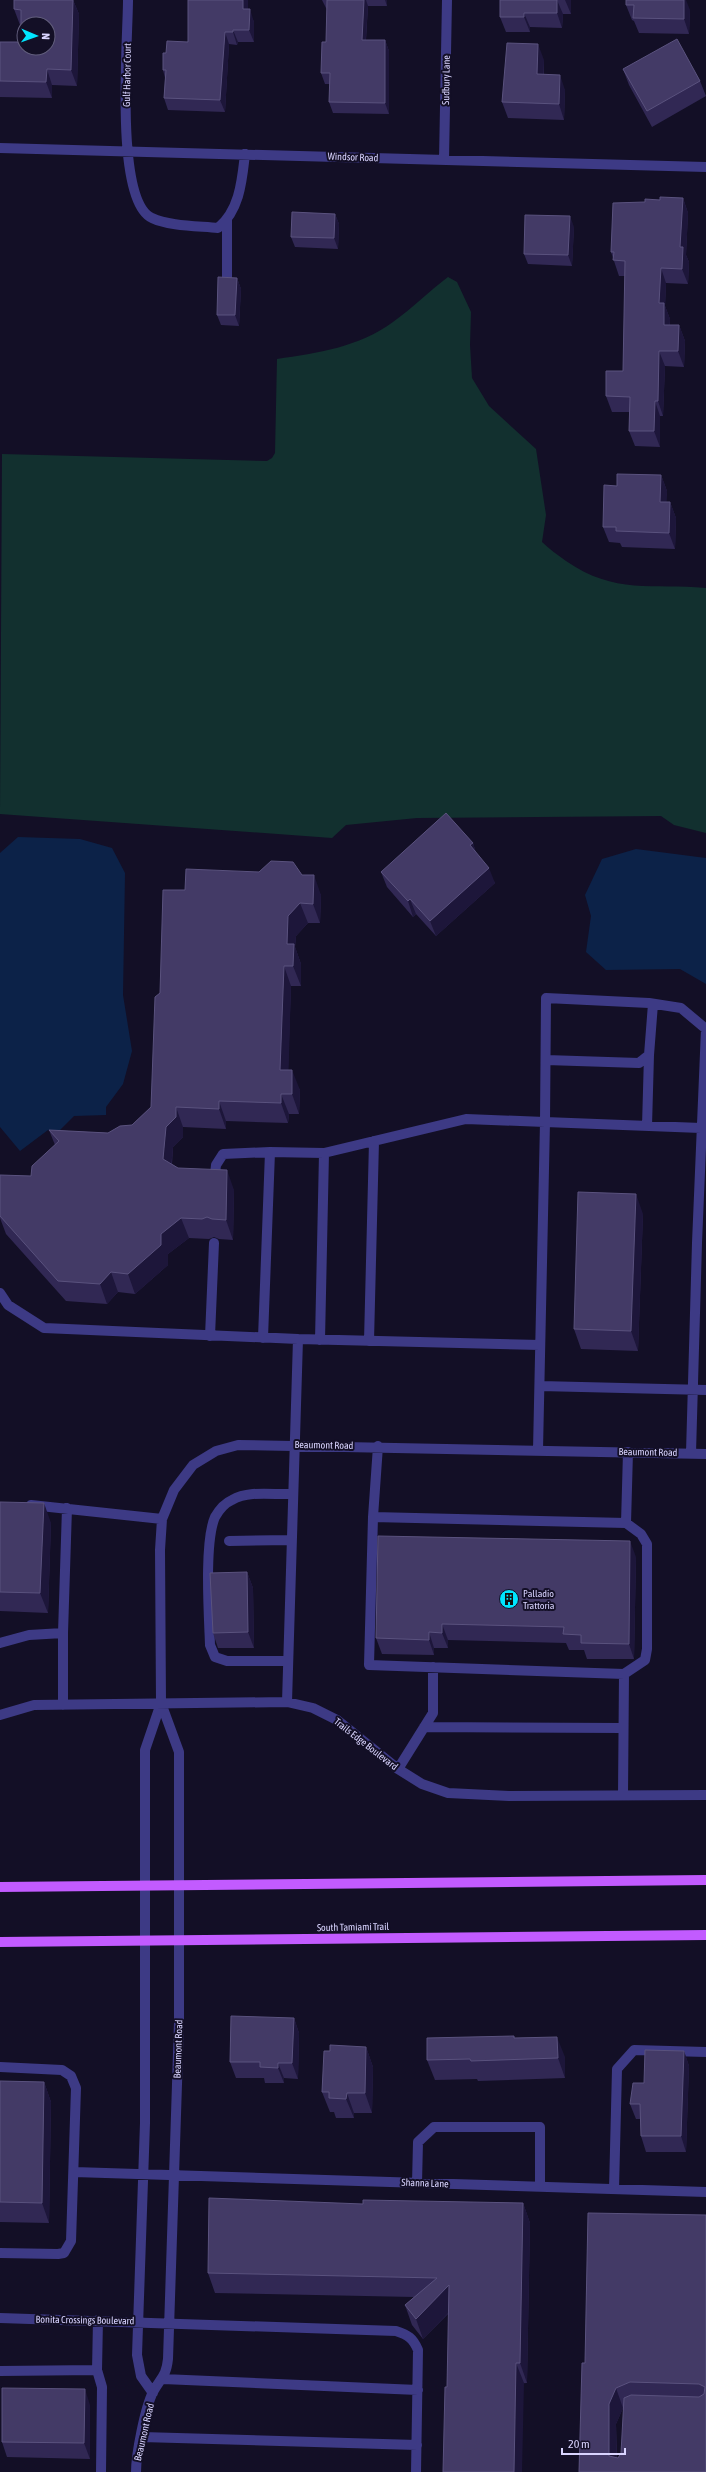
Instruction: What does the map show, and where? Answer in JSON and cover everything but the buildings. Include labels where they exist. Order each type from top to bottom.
[{"type":"main road","points":[[0,1886],[706,1880]]},
{"type":"main road","name":"South Tamiami Trail","points":[[0,1942],[706,1935]]},
{"type":"street","name":"Gulf Harbor Court","points":[[128,0],[126,150],[135,198],[142,210],[152,218],[184,225],[218,228],[227,220]]},
{"type":"street","name":"Sudbury Lane","points":[[444,160],[447,0]]},
{"type":"street","name":"Windsor Road","points":[[0,148],[126,150],[567,165],[706,167]]},
{"type":"street","points":[[227,278],[227,220],[240,191],[245,154]]},
{"type":"street","points":[[538,1450],[546,998],[653,1004],[681,1008],[706,1029],[702,1190],[693,1390],[692,1453]]},
{"type":"street","points":[[647,1126],[649,1055],[653,1004]]},
{"type":"street","points":[[546,1060],[639,1063],[649,1055]]},
{"type":"street","points":[[214,1184],[216,1165],[223,1154],[270,1152],[324,1153],[466,1119],[647,1126],[703,1133]]},
{"type":"street","points":[[369,1341],[374,1141]]},
{"type":"street","points":[[263,1338],[270,1152]]},
{"type":"street","points":[[320,1340],[324,1153]]},
{"type":"street","points":[[210,1336],[214,1243]]},
{"type":"street","points":[[0,1293],[8,1305],[44,1328],[320,1340],[540,1345]]},
{"type":"street","points":[[287,1702],[298,1339]]},
{"type":"street","points":[[540,1386],[706,1390]]},
{"type":"street","name":"Beaumont Road","points":[[136,2471],[142,2437],[153,2393],[166,2374],[168,2359],[179,1941],[179,1752],[161,1703],[160,1550],[162,1519],[174,1490],[193,1465],[216,1451],[238,1445],[378,1446],[706,1454]]},
{"type":"street","points":[[373,1518],[626,1524],[641,1534],[647,1544],[647,1649],[645,1660],[624,1674],[369,1665],[373,1518],[378,1446]]},
{"type":"street","points":[[626,1524],[628,1452]]},
{"type":"street","points":[[288,1661],[227,1661],[215,1657],[210,1645],[210,1556],[212,1527],[216,1516],[225,1504],[244,1496],[293,1494]]},
{"type":"street","points":[[22,1504],[162,1519]]},
{"type":"street","points":[[63,1705],[62,1633],[66,1508]]},
{"type":"street","points":[[230,1541],[291,1540]]},
{"type":"street","points":[[0,1643],[29,1635],[62,1633]]},
{"type":"street","points":[[398,1770],[433,1713],[433,1667]]},
{"type":"street","points":[[623,1795],[624,1674]]},
{"type":"street","name":"Trails Edge Boulevard","points":[[0,1715],[34,1706],[287,1702],[313,1708],[337,1720],[398,1770],[422,1784],[448,1793],[509,1796],[706,1795]]},
{"type":"street","name":"Beaumont Road","points":[[153,2393],[141,2376],[137,2355],[143,2173],[145,1885],[144,1750],[161,1703]]},
{"type":"street","points":[[424,1727],[623,1728]]},
{"type":"street","points":[[614,2189],[617,2069],[634,2050],[706,2052]]},
{"type":"street","points":[[0,2068],[62,2070],[71,2076],[76,2088],[72,2241],[64,2253],[0,2254]]},
{"type":"street","points":[[417,2183],[418,2142],[434,2127],[540,2127],[540,2187]]},
{"type":"street","name":"Shanna Lane","points":[[74,2172],[706,2192]]},
{"type":"street","name":"Bonita Crossings Boulevard","points":[[0,2318],[169,2322],[396,2331],[414,2339],[418,2350],[416,2472]]},
{"type":"street","points":[[98,2320],[97,2370],[102,2387],[101,2472]]},
{"type":"street","points":[[0,2371],[97,2370]]},
{"type":"street","points":[[163,2379],[418,2390]]},
{"type":"street","points":[[142,2437],[417,2445]]},
{"type":"green space","points":[[448,277],[457,282],[471,312],[470,345],[472,378],[489,406],[536,449],[546,515],[542,542],[566,561],[584,572],[601,579],[634,585],[706,588],[706,833],[674,825],[661,816],[417,818],[346,825],[332,838],[0,814],[2,454],[267,461],[272,458],[275,453],[277,359],[338,348],[380,331],[400,317]]},
{"type":"water","points":[[18,837],[80,839],[112,848],[125,873],[123,995],[132,1051],[123,1084],[106,1107],[106,1115],[74,1116],[56,1134],[48,1130],[20,1151],[0,1127],[0,853]]},
{"type":"water","points":[[636,849],[706,858],[706,984],[680,969],[606,970],[586,952],[591,916],[585,895],[602,859]]},
{"type":"place","name":"Palladio Trattoria","points":[[509,1599]]}]
